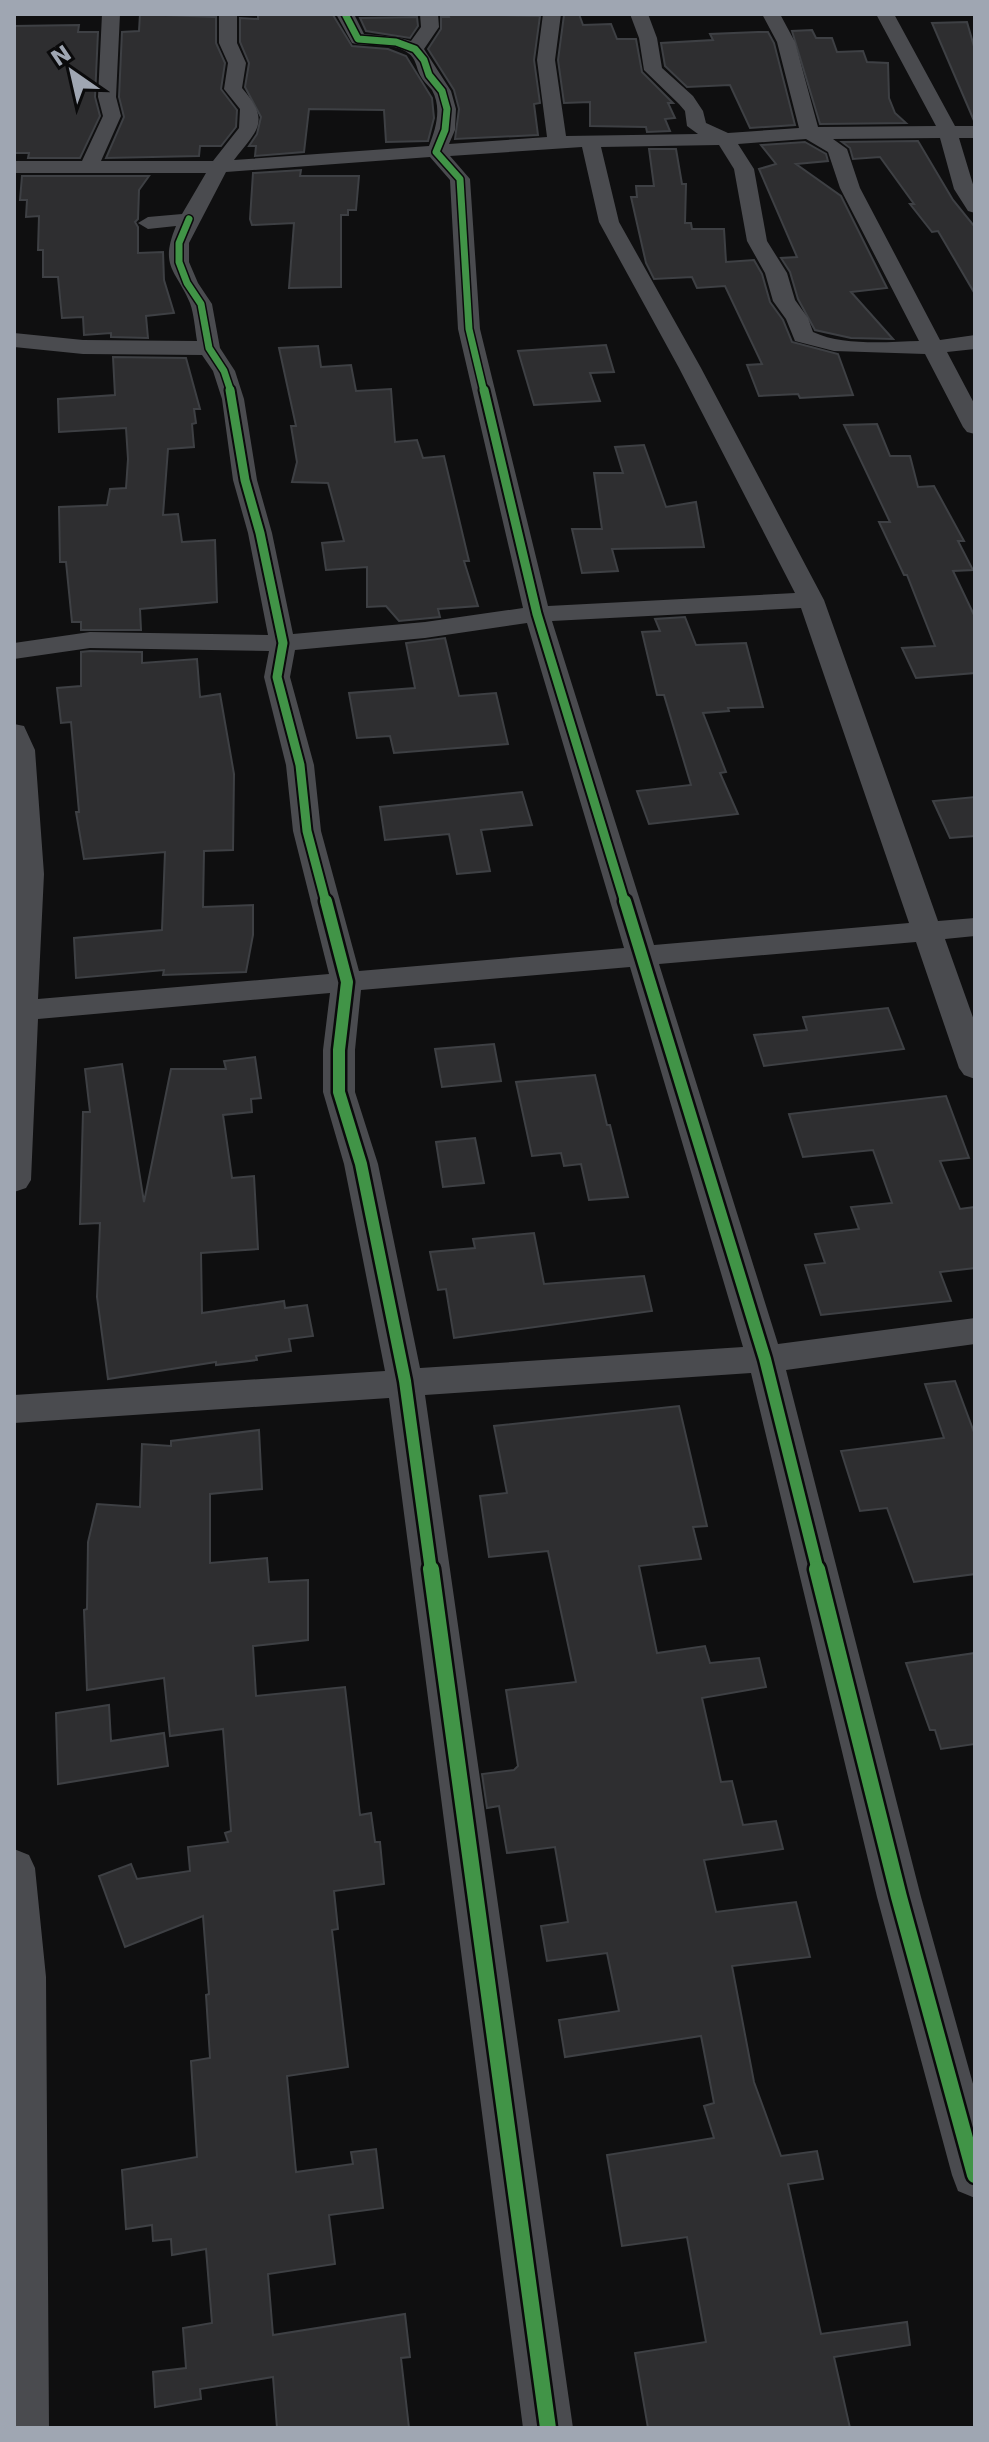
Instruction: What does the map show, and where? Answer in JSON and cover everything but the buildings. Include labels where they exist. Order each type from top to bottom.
[{"type":"street","points":[[89,167],[112,116],[107,97],[111,14]]},
{"type":"street","points":[[228,14],[228,43],[237,63],[233,89],[249,108],[249,128],[219,167],[189,219],[179,243],[179,262],[187,283],[201,304],[209,348],[224,371],[233,399],[245,480],[260,533],[283,643],[277,677],[300,765],[307,831],[347,982],[339,1050],[339,1092],[361,1164],[405,1381],[548,2428]]},
{"type":"street","points":[[345,14],[358,39],[396,42],[415,49],[442,91],[447,109],[445,130],[436,152]]},
{"type":"street","points":[[415,49],[430,27],[429,14]]},
{"type":"street","points":[[552,14],[546,60],[556,115],[557,142]]},
{"type":"street","points":[[639,14],[648,38],[653,70],[686,100],[694,111],[697,126],[725,139],[744,169],[757,241],[776,273],[784,301],[797,318],[803,336],[812,343],[823,345],[934,348],[975,342]]},
{"type":"street","points":[[771,14],[786,42],[810,133],[837,149],[850,188],[975,427]]},
{"type":"street","points":[[885,14],[948,132],[964,189],[975,207]]},
{"type":"street","points":[[14,167],[219,167],[557,142],[725,139],[810,133],[975,132]]},
{"type":"street","points":[[590,141],[609,222],[690,368],[811,600],[975,1068]]},
{"type":"street","points":[[436,152],[460,179],[469,329],[537,614],[765,1359],[899,1897],[975,2175]]},
{"type":"street","points":[[148,223],[189,219]]},
{"type":"street","points":[[14,340],[83,347],[209,348]]},
{"type":"street","points":[[14,651],[90,640],[283,643],[425,630],[537,614],[811,600]]},
{"type":"street","points":[[14,732],[21,750],[29,874],[18,1011],[14,1180]]},
{"type":"street","points":[[18,1011],[975,927]]},
{"type":"street","points":[[14,1409],[765,1359],[975,1331]]},
{"type":"street","points":[[14,1868],[24,1977],[24,2428]]},
{"type":"cycle path","points":[[345,14],[358,39],[396,42],[415,49],[442,91],[447,109],[445,130],[436,152],[460,179],[469,329],[537,614],[765,1359],[899,1897],[975,2175]]},
{"type":"cycle path","points":[[189,219],[179,243],[179,262],[187,283],[201,304],[209,348],[224,371],[233,399],[245,480],[260,533],[283,643],[277,677],[300,765],[307,831],[347,982],[339,1050],[339,1092],[361,1164],[405,1381],[548,2428]]}]
